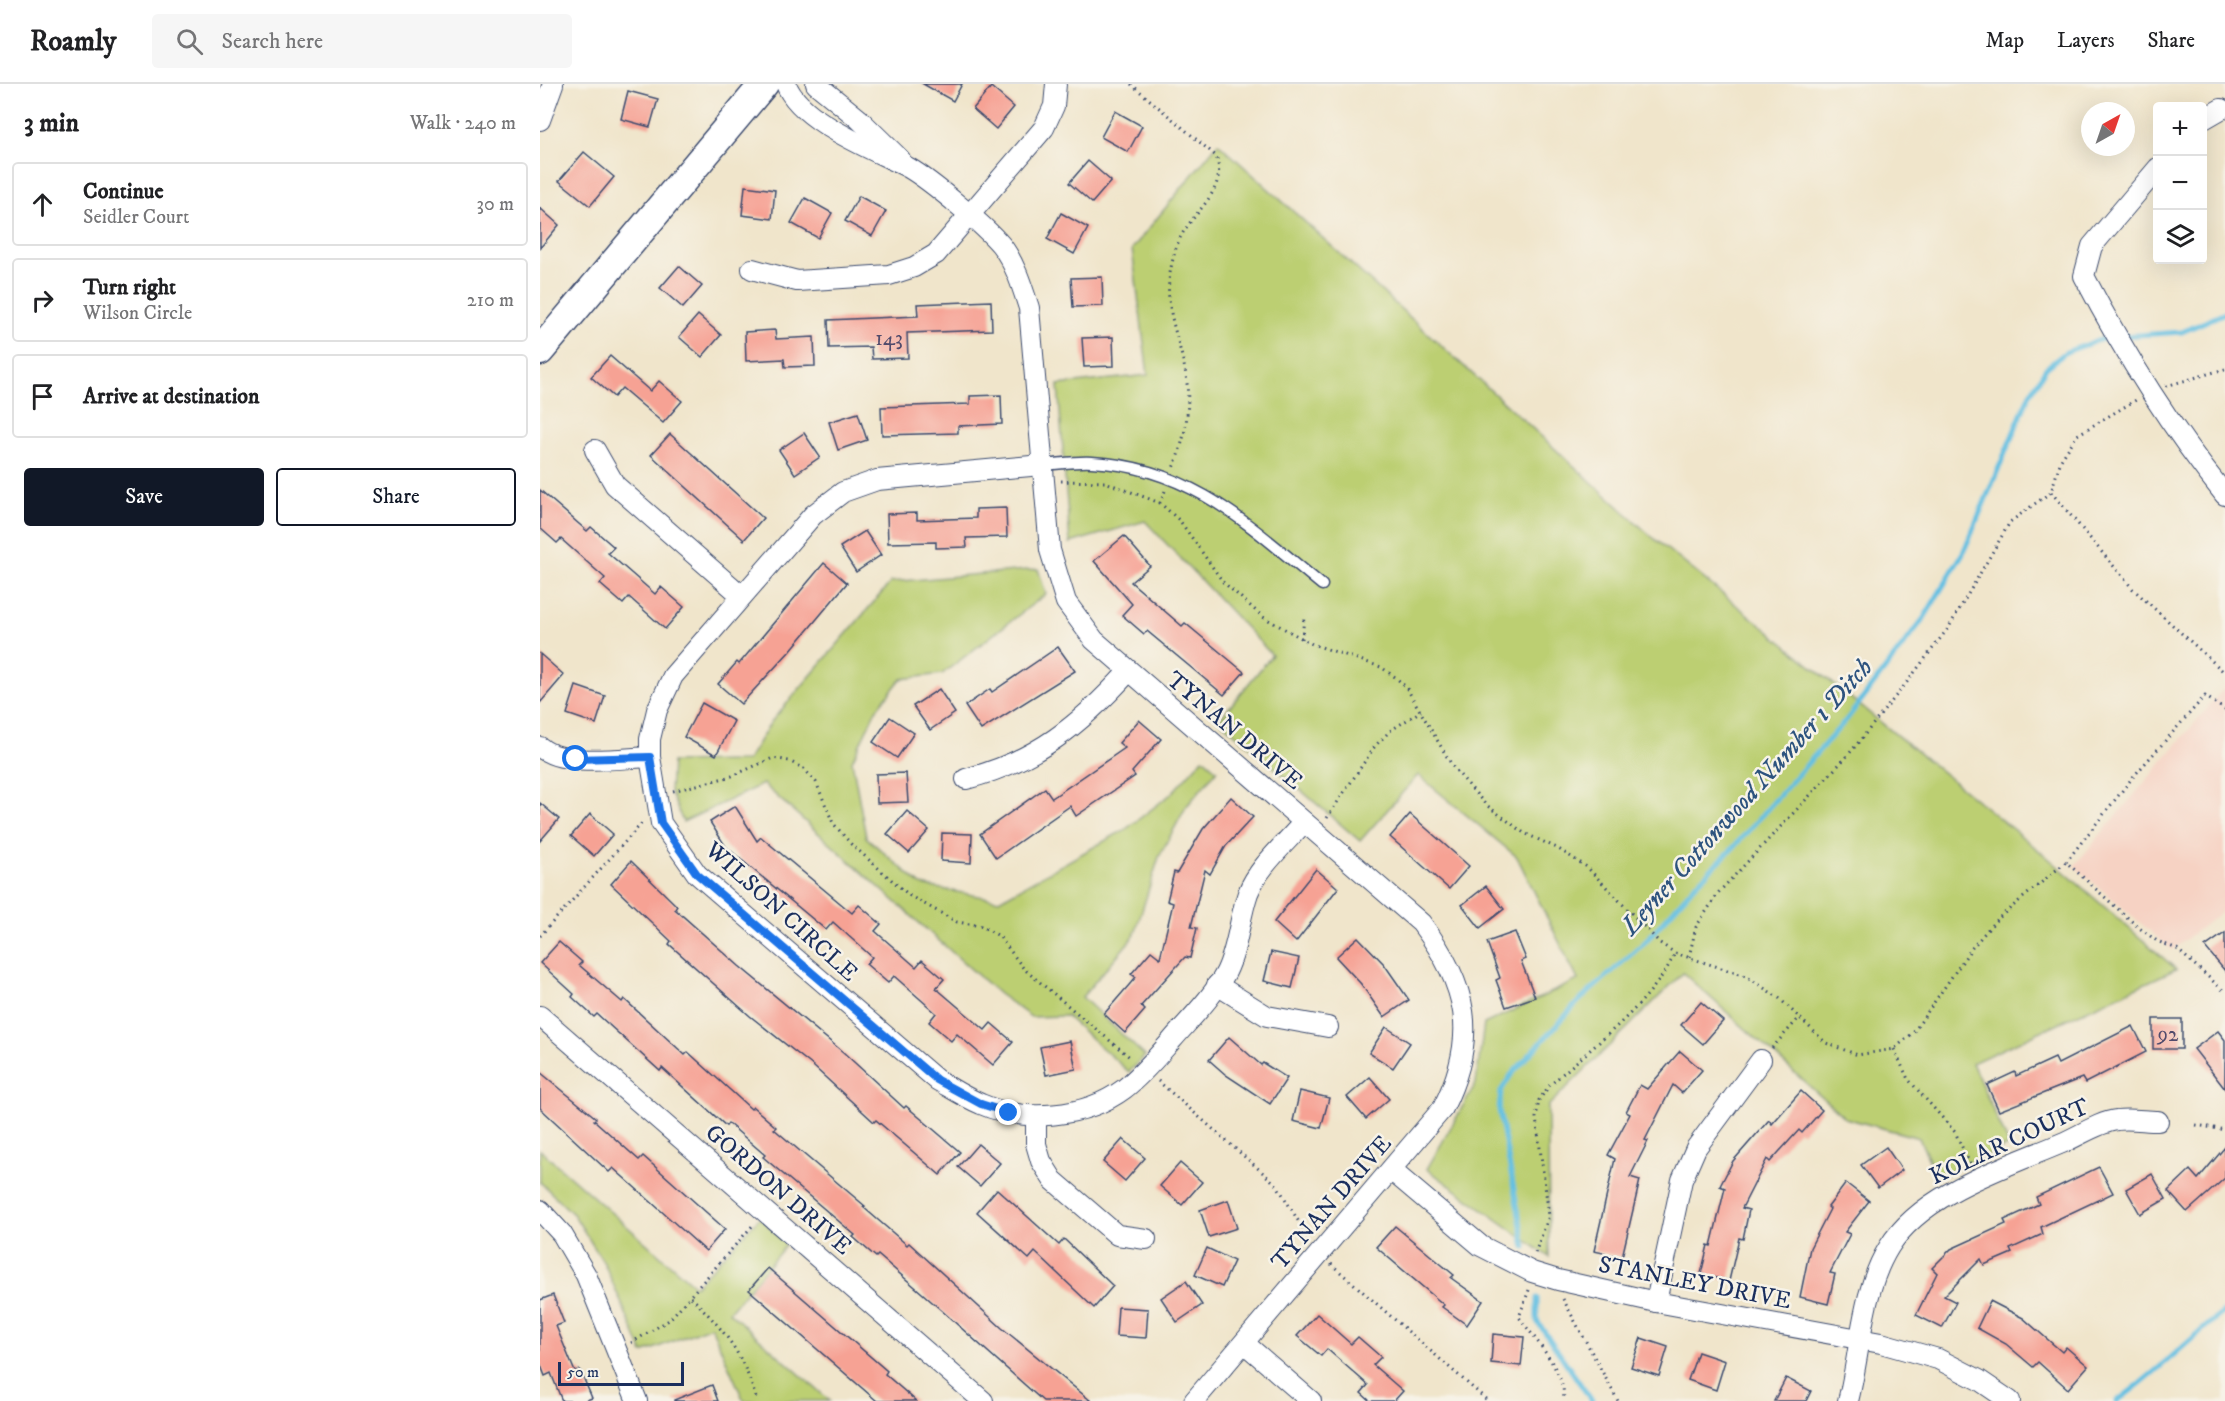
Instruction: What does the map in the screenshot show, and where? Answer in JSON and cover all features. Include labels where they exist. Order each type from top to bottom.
[{"type":"street","points":[[540,120],[553,84]]},
{"type":"street","points":[[540,351],[764,84]]},
{"type":"street","name":"TYNAN DRIVE","points":[[786,84],[790,96],[845,139],[910,169],[969,215],[1001,245],[1018,274],[1029,308],[1050,550],[1066,602],[1094,640],[1128,672],[1421,923],[1442,951],[1457,982],[1466,1017],[1464,1053],[1454,1086],[1443,1108],[1194,1401]]},
{"type":"street","points":[[816,84],[859,119],[910,169]]},
{"type":"street","points":[[752,269],[797,281],[889,275],[914,267],[936,254],[1044,128],[1054,106],[1056,84]]},
{"type":"street","points":[[2207,117],[2221,109]]},
{"type":"street","points":[[2153,173],[2092,246],[2084,276],[2115,335],[2188,449],[2225,495]]},
{"type":"street","points":[[595,450],[615,485],[742,596]]},
{"type":"street","name":"WILSON CIRCLE","points":[[1042,465],[877,480],[843,492],[813,515],[673,676],[657,710],[650,739],[650,757],[661,823],[697,874],[937,1080],[981,1104],[1009,1113],[1036,1116],[1064,1112],[1101,1102],[1124,1089],[1145,1070],[1226,972],[1249,891],[1267,864],[1304,822]]},
{"type":"street","points":[[966,779],[1000,770],[1053,743],[1083,719],[1128,672]]},
{"type":"street","points":[[540,747],[545,751],[576,759],[650,757]]},
{"type":"street","points":[[1217,985],[1267,1016],[1328,1027]]},
{"type":"street","name":"GORDON DRIVE","points":[[540,1016],[983,1401]]},
{"type":"street","points":[[1656,1302],[1682,1180],[1691,1159],[1716,1119],[1761,1060]]},
{"type":"street","points":[[1036,1116],[1036,1144],[1041,1161],[1053,1180],[1117,1235],[1146,1239]]},
{"type":"street","name":"KOLAR COURT","points":[[1848,1401],[1877,1270],[1889,1247],[1904,1226],[1924,1210],[1977,1180],[2115,1120],[2158,1121]]},
{"type":"street","name":"STANLEY DRIVE","points":[[1391,1170],[1481,1245],[1509,1262],[1558,1280],[1656,1302],[1861,1340],[1938,1359],[1979,1380],[2010,1401]]},
{"type":"street","points":[[540,1210],[562,1234],[586,1275],[637,1401]]},
{"type":"street","points":[[1244,1343],[1311,1401]]},
{"type":"lane","points":[[1042,465],[1092,462],[1140,470],[1169,478],[1224,505],[1322,585]]},
{"type":"path","points":[[1131,84],[1216,156],[1221,172],[1215,189],[1181,237],[1168,282],[1176,334],[1185,367],[1186,428],[1182,447],[1160,503]]},
{"type":"path","points":[[1689,957],[1696,927],[1719,892],[1849,754],[1949,627],[2010,522],[2051,492],[2061,460],[2076,435],[2152,391],[2225,369]]},
{"type":"path","points":[[1060,482],[1105,482],[1160,503],[1180,521],[1223,582],[1263,617],[1302,639],[1381,667],[1406,687],[1453,767],[1485,804],[1524,832],[1557,848],[1587,867],[1611,890],[1642,927],[1660,943],[1675,953],[1746,976],[1779,998],[1826,1043],[1858,1055],[1894,1049],[1913,1033],[1965,956],[1995,921],[2066,862],[2133,777],[2205,696],[2225,710]]},
{"type":"path","points":[[2051,492],[2133,589],[2225,673]]},
{"type":"path","points":[[1302,639],[1304,617]]},
{"type":"path","points":[[1327,818],[1375,746],[1390,731],[1421,711]]},
{"type":"path","points":[[667,792],[732,776],[773,758],[789,761],[804,769],[816,782],[833,823],[851,844],[910,896],[957,922],[981,926],[999,936],[1024,969],[1133,1060]]},
{"type":"path","points":[[540,936],[644,821]]},
{"type":"path","points":[[2066,862],[2138,927],[2157,941],[2176,949],[2225,992]]},
{"type":"path","points":[[1534,1256],[1549,1216],[1536,1118],[1539,1100],[1549,1086],[1632,1010],[1656,983],[1675,953]]},
{"type":"path","points":[[1780,1039],[1799,1018]]},
{"type":"path","points":[[1894,1049],[1908,1079],[1955,1132],[1970,1166]]},
{"type":"path","points":[[1157,1080],[1277,1185],[1300,1227],[1310,1240]]},
{"type":"path","points":[[2196,1125],[2225,1130]]},
{"type":"path","points":[[616,1351],[669,1320],[765,1211]]},
{"type":"path","points":[[1331,1264],[1488,1401]]},
{"type":"path","points":[[1530,1288],[1519,1317],[1560,1375],[1563,1401]]},
{"type":"path","points":[[691,1297],[724,1330],[747,1368],[757,1401]]},
{"type":"path","points":[[1562,1298],[1618,1401]]},
{"type":"shaded area","points":[[2225,687],[2225,909],[2172,950],[2074,866]]},
{"type":"green space","points":[[1218,143],[1651,536],[2047,857],[2176,969],[1972,1063],[2009,1145],[1937,1178],[1919,1138],[1845,1118],[1683,973],[1548,1106],[1549,1257],[1427,1169],[1476,1083],[1484,1024],[1578,980],[1517,857],[1418,775],[1360,841],[1219,720],[1272,655],[1145,521],[1070,543],[1058,385],[1148,375],[1132,249]]},
{"type":"green space","points":[[1038,569],[1046,594],[942,674],[901,679],[876,710],[852,761],[866,837],[921,885],[999,900],[1126,829],[1171,794],[1203,758],[1217,770],[1186,807],[1159,857],[1134,936],[1082,997],[1145,1056],[1129,1072],[1066,1016],[1031,1017],[999,994],[763,784],[683,822],[670,791],[672,762],[747,761],[771,722],[891,582]]},
{"type":"green space","points":[[540,1150],[695,1286],[760,1217],[786,1245],[729,1312],[830,1401],[744,1401],[711,1326],[643,1353],[604,1263],[574,1215],[540,1182]]},
{"type":"building","points":[[923,84],[962,84],[953,101]]},
{"type":"building","points":[[991,87],[1014,107],[996,129],[973,109]]},
{"type":"building","points":[[628,91],[658,99],[650,127],[621,119]]},
{"type":"building","points":[[1115,111],[1142,126],[1128,152],[1101,137]]},
{"type":"building","points":[[584,152],[614,177],[590,206],[559,181]]},
{"type":"building","points":[[1088,161],[1111,181],[1092,203],[1069,183]]},
{"type":"building","points":[[745,186],[775,190],[772,219],[742,215]]},
{"type":"building","points":[[859,196],[886,211],[872,236],[845,221]]},
{"type":"building","points":[[805,198],[832,213],[818,238],[791,223]]},
{"type":"building","points":[[540,208],[559,225],[540,248]]},
{"type":"building","points":[[1061,213],[1088,228],[1074,254],[1047,239]]},
{"type":"building","points":[[679,266],[702,286],[683,308],[660,288]]},
{"type":"building","points":[[1102,277],[1103,306],[1073,307],[1071,278]]},
{"type":"building","points":[[991,301],[992,330],[907,333],[908,358],[872,359],[871,347],[829,348],[828,320],[918,316],[917,304]]},
{"type":"building","points":[[698,315],[721,335],[702,357],[679,337]]},
{"type":"building","points":[[775,330],[776,339],[814,337],[815,366],[785,367],[784,359],[746,361],[745,332]]},
{"type":"building","points":[[1113,337],[1114,366],[1084,367],[1082,338]]},
{"type":"building","points":[[610,356],[650,391],[659,381],[682,401],[663,423],[622,388],[614,397],[591,377]]},
{"type":"building","points":[[1001,395],[1002,424],[958,426],[958,433],[882,435],[881,407],[970,404],[970,396]]},
{"type":"building","points":[[858,413],[867,440],[838,450],[829,422]]},
{"type":"building","points":[[804,433],[820,457],[795,474],[779,450]]},
{"type":"building","points":[[670,434],[763,518],[744,540],[651,455]]},
{"type":"building","points":[[540,490],[587,531],[591,527],[614,547],[608,553],[655,594],[661,587],[684,607],[665,629],[629,597],[623,604],[600,584],[605,578],[561,539],[557,543],[540,528]]},
{"type":"building","points":[[1006,508],[1007,537],[966,538],[967,547],[936,548],[936,542],[888,543],[887,514],[917,513],[917,520],[976,518],[976,509]]},
{"type":"building","points":[[865,531],[881,555],[856,572],[840,547]]},
{"type":"building","points":[[1124,536],[1150,566],[1131,582],[1182,626],[1185,623],[1244,672],[1224,695],[1147,631],[1144,634],[1122,615],[1132,604],[1094,561]]},
{"type":"building","points":[[824,563],[847,583],[790,651],[741,704],[718,684],[737,662],[739,664]]},
{"type":"building","points":[[1058,647],[1075,671],[981,730],[965,706],[990,689],[992,692]]},
{"type":"building","points":[[540,654],[564,675],[540,703]]},
{"type":"building","points":[[576,686],[605,696],[596,724],[567,714]]},
{"type":"building","points":[[939,689],[955,713],[930,730],[913,706]]},
{"type":"building","points":[[702,703],[734,721],[716,755],[684,737]]},
{"type":"building","points":[[890,717],[914,733],[897,758],[873,742]]},
{"type":"building","points":[[1139,720],[1161,739],[1132,772],[1135,776],[1076,816],[1070,806],[996,858],[980,834],[1045,788],[1052,798],[1125,748],[1119,743]]},
{"type":"building","points":[[906,773],[908,802],[877,803],[876,774]]},
{"type":"building","points":[[1231,797],[1253,817],[1226,846],[1210,874],[1205,870],[1191,927],[1197,928],[1190,958],[1185,957],[1141,1006],[1145,1010],[1125,1033],[1104,1014],[1136,977],[1131,974],[1151,951],[1160,958],[1173,903],[1167,901],[1174,872],[1177,873],[1203,829]]},
{"type":"building","points":[[540,803],[559,819],[540,841]]},
{"type":"building","points":[[735,806],[757,841],[761,837],[852,913],[859,905],[881,924],[875,931],[916,967],[922,960],[944,979],[936,988],[985,1030],[991,1023],[1013,1042],[993,1065],[957,1034],[951,1041],[929,1022],[936,1013],[894,976],[888,983],[866,964],[872,957],[833,922],[826,930],[726,847],[710,822]]},
{"type":"building","points":[[907,811],[929,830],[909,853],[887,834]]},
{"type":"building","points":[[590,814],[613,834],[594,856],[571,836]]},
{"type":"building","points":[[1410,814],[1469,866],[1449,889],[1390,837]]},
{"type":"building","points":[[942,833],[972,834],[971,863],[941,861]]},
{"type":"building","points":[[631,861],[677,906],[675,909],[739,966],[843,1052],[904,1108],[906,1106],[960,1152],[940,1175],[876,1120],[874,1122],[813,1066],[750,1016],[669,944],[671,941],[611,884]]},
{"type":"building","points":[[1316,869],[1338,888],[1296,942],[1274,922]]},
{"type":"building","points":[[1486,886],[1504,909],[1480,928],[1462,905]]},
{"type":"building","points":[[1515,932],[1526,959],[1521,961],[1535,997],[1506,1007],[1496,980],[1500,978],[1487,942]]},
{"type":"building","points":[[2225,933],[2225,971],[2205,947]]},
{"type":"building","points":[[1358,937],[1384,964],[1409,1000],[1384,1017],[1361,984],[1336,957]]},
{"type":"building","points":[[559,942],[582,962],[579,965],[622,1002],[624,999],[685,1055],[688,1052],[751,1109],[753,1107],[776,1127],[774,1129],[907,1245],[909,1243],[1002,1328],[1091,1401],[1043,1401],[878,1255],[876,1257],[853,1237],[855,1235],[763,1157],[765,1155],[728,1123],[726,1126],[662,1068],[660,1071],[597,1014],[594,1017],[572,997],[574,994],[540,963]]},
{"type":"building","points":[[1271,952],[1299,958],[1292,988],[1264,981]]},
{"type":"building","points":[[1701,1002],[1723,1021],[1703,1044],[1681,1025]]},
{"type":"building","points":[[2153,1019],[2182,1019],[2182,1049],[2153,1049]]},
{"type":"building","points":[[2133,1026],[2146,1052],[2085,1083],[2082,1078],[1999,1111],[1987,1085],[2015,1072],[2016,1076],[2055,1058],[2058,1064]]},
{"type":"building","points":[[1386,1027],[1410,1043],[1393,1068],[1369,1053]]},
{"type":"building","points":[[2218,1031],[2225,1040],[2225,1089],[2194,1049]]},
{"type":"building","points":[[1229,1037],[1261,1065],[1263,1063],[1287,1078],[1270,1104],[1226,1075],[1209,1060]]},
{"type":"building","points":[[1070,1041],[1076,1069],[1046,1075],[1040,1047]]},
{"type":"building","points":[[1680,1051],[1702,1070],[1682,1093],[1673,1085],[1645,1140],[1648,1141],[1630,1177],[1640,1180],[1622,1257],[1594,1251],[1615,1159],[1608,1155],[1630,1114],[1626,1112],[1640,1085],[1647,1089]]},
{"type":"building","points":[[540,1072],[596,1118],[594,1120],[639,1160],[643,1156],[725,1229],[706,1251],[613,1168],[609,1172],[540,1108]]},
{"type":"building","points":[[1370,1077],[1389,1099],[1366,1119],[1347,1097]]},
{"type":"building","points":[[1300,1091],[1329,1098],[1321,1128],[1293,1121]]},
{"type":"building","points":[[1801,1091],[1822,1110],[1802,1133],[1799,1130],[1770,1162],[1767,1159],[1742,1208],[1749,1210],[1743,1239],[1739,1238],[1729,1281],[1701,1274],[1708,1245],[1711,1246],[1725,1188],[1720,1186],[1733,1161],[1769,1120],[1772,1124]]},
{"type":"building","points":[[1123,1139],[1145,1158],[1125,1181],[1103,1162]]},
{"type":"building","points":[[978,1144],[1000,1163],[980,1186],[958,1167]]},
{"type":"building","points":[[1886,1147],[1902,1170],[1878,1188],[1861,1165]]},
{"type":"building","points":[[2225,1147],[2225,1178],[2187,1212],[2168,1191],[2190,1170],[2198,1179]]},
{"type":"building","points":[[1180,1163],[1202,1182],[1182,1205],[1160,1186]]},
{"type":"building","points":[[2099,1167],[2113,1193],[2041,1227],[2043,1234],[2010,1249],[2012,1253],[1984,1265],[1981,1259],[1944,1296],[1956,1302],[1942,1328],[1916,1315],[1937,1273],[1932,1268],[1951,1249],[2006,1224],[2004,1220],[2039,1204],[2036,1197]]},
{"type":"building","points":[[2152,1174],[2166,1199],[2140,1214],[2126,1189]]},
{"type":"building","points":[[1846,1183],[1869,1201],[1845,1232],[1850,1234],[1830,1273],[1835,1274],[1828,1304],[1800,1297],[1810,1248],[1830,1209],[1828,1207]]},
{"type":"building","points":[[997,1189],[1059,1245],[1064,1239],[1113,1286],[1094,1308],[1035,1252],[1029,1259],[977,1212]]},
{"type":"building","points":[[1228,1200],[1237,1228],[1209,1237],[1200,1210]]},
{"type":"building","points":[[1395,1226],[1454,1275],[1451,1278],[1483,1301],[1467,1325],[1442,1307],[1444,1305],[1376,1247]]},
{"type":"building","points":[[1207,1248],[1234,1261],[1222,1287],[1195,1275]]},
{"type":"building","points":[[768,1268],[887,1371],[885,1374],[916,1401],[877,1401],[749,1290]]},
{"type":"building","points":[[1186,1281],[1202,1305],[1177,1322],[1161,1298]]},
{"type":"building","points":[[553,1295],[564,1323],[556,1326],[575,1372],[580,1370],[592,1398],[584,1401],[562,1401],[551,1373],[545,1376],[540,1363],[540,1300]]},
{"type":"building","points":[[1990,1301],[2023,1318],[2062,1352],[2066,1347],[2088,1366],[2068,1389],[2038,1362],[2033,1367],[2006,1344],[1977,1328]]},
{"type":"building","points":[[1118,1307],[1148,1309],[1146,1338],[1116,1336]]},
{"type":"building","points":[[1317,1314],[1351,1344],[1358,1337],[1381,1357],[1373,1365],[1403,1391],[1394,1401],[1370,1401],[1361,1393],[1368,1385],[1327,1349],[1321,1356],[1297,1336]]},
{"type":"building","points":[[1493,1334],[1524,1337],[1521,1366],[1491,1363]]},
{"type":"building","points":[[1641,1338],[1668,1347],[1659,1376],[1631,1367]]},
{"type":"building","points":[[1698,1352],[1725,1361],[1716,1390],[1688,1380]]},
{"type":"building","points":[[1786,1378],[1811,1391],[1806,1401],[1774,1401]]},
{"type":"building","points":[[712,1385],[718,1401],[674,1401],[674,1400]]},
{"type":"waterway","name":"Leyner Cottonwood Number 1 Ditch","points":[[2123,336],[2182,332],[2225,313]]},
{"type":"waterway","name":"Leyner Cottonwood Number 1 Ditch","points":[[1525,1247],[1499,1110],[1501,1091],[1511,1075],[1578,1002],[1645,942],[1695,885],[1732,849],[1847,719],[1924,618],[1963,553],[2029,396],[2046,368],[2066,352],[2111,336]]},
{"type":"waterway","name":"Leyner Cottonwood Number 1 Ditch","points":[[1537,1298],[1537,1321],[1592,1401]]},
{"type":"waterway","points":[[2117,1401],[2225,1311]]},
{"type":"route","points":[[576,759],[650,757],[656,806],[661,823],[674,845],[697,874],[937,1080],[981,1104],[1009,1113]]}]
